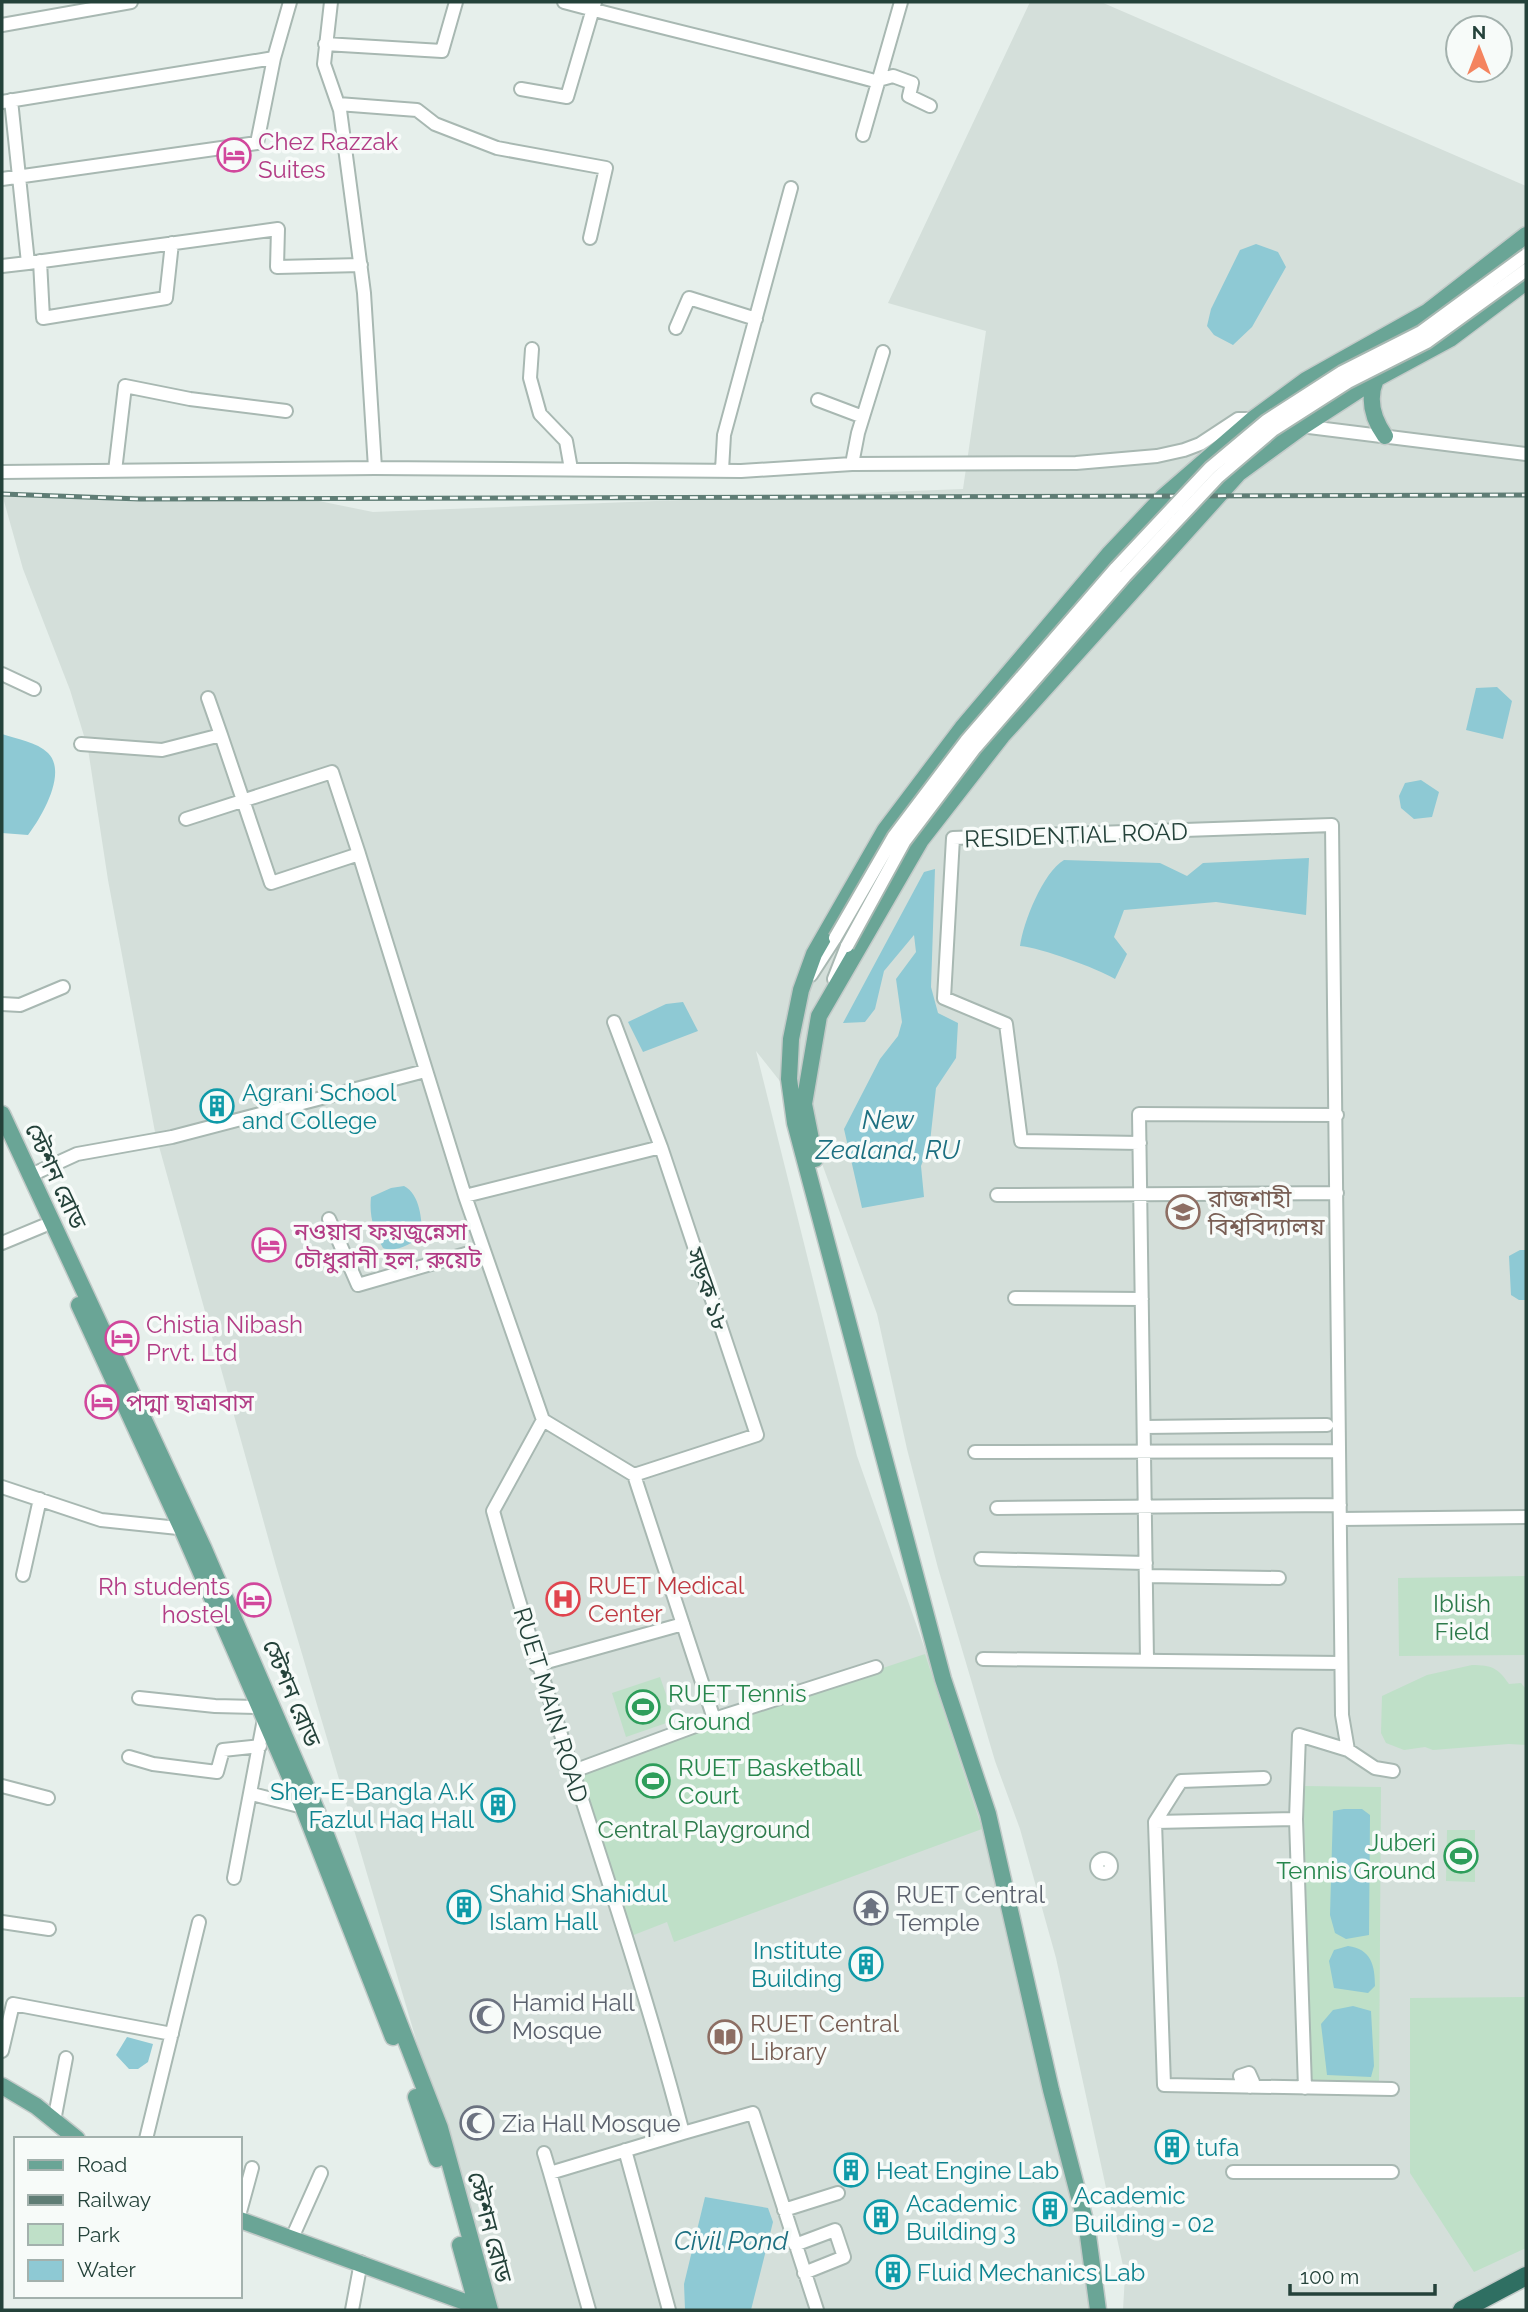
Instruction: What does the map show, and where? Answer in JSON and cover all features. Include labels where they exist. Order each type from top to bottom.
[{"type":"highway","points":[[1481,2306],[1526,2276]]},
{"type":"highway","points":[[1462,2310],[1481,2306],[1526,2283]]},
{"type":"main road","points":[[1098,2310],[1087,2228],[1051,2090],[988,1814],[943,1679],[795,1123],[789,1079],[791,1039],[801,990],[814,954],[884,830],[962,728],[1110,553],[1163,497],[1254,419],[1306,380],[1427,312],[1526,235]]},
{"type":"main road","points":[[1108,2310],[1097,2227],[1060,2088],[997,1812],[953,1674],[814,1157],[804,1104],[819,1016],[921,841],[1002,736],[1215,497],[1239,473],[1302,426],[1376,379],[1450,339],[1526,282]]},
{"type":"main road","points":[[1376,379],[1372,402],[1375,421],[1385,436]]},
{"type":"main road","name":"স্টেশন রোড","points":[[2,1114],[317,1809],[440,2128],[481,2309]]},
{"type":"main road","name":"স্টেশন রোড","points":[[2,1138],[189,1529],[262,1713],[303,1807],[419,2104],[481,2309]]},
{"type":"main road","points":[[2,2086],[74,2137]]},
{"type":"main road","points":[[242,2221],[361,2262],[481,2309]]},
{"type":"street","points":[[2,25],[131,2]]},
{"type":"street","points":[[2,179],[257,143],[274,58],[290,2]]},
{"type":"street","points":[[331,2],[324,64],[338,104],[361,265],[376,468]]},
{"type":"street","points":[[325,44],[442,51],[456,2]]},
{"type":"street","points":[[564,2],[594,6],[666,31],[720,40],[880,80],[893,76],[912,83],[909,96],[930,106]]},
{"type":"street","points":[[863,135],[901,2]]},
{"type":"street","points":[[521,89],[568,97],[594,6]]},
{"type":"street","points":[[172,243],[166,298],[43,318],[6,101],[274,58]]},
{"type":"street","points":[[338,104],[417,110],[435,124],[498,148],[606,168],[590,238]]},
{"type":"street","points":[[722,470],[724,435],[791,188]]},
{"type":"street","points":[[2,266],[278,229],[277,267],[361,265]]},
{"type":"street","points":[[801,990],[835,938],[894,836],[966,741],[1116,568],[1210,468],[1266,421],[1342,372],[1421,332],[1526,255]]},
{"type":"street","points":[[819,1016],[847,946],[904,842],[975,748],[1125,576],[1218,477],[1273,430],[1348,382],[1427,342],[1526,270]]},
{"type":"street","points":[[676,328],[689,298],[756,319]]},
{"type":"street","points":[[533,349],[530,378],[540,414],[566,441],[570,469]]},
{"type":"street","points":[[852,464],[863,416],[883,352]]},
{"type":"street","points":[[115,471],[125,386],[190,399],[286,411]]},
{"type":"street","points":[[818,400],[863,416]]},
{"type":"street","points":[[2,472],[376,468],[722,470],[852,464],[1076,463],[1157,456],[1200,443],[1238,419],[1526,454]]},
{"type":"street","points":[[2,674],[34,689]]},
{"type":"street","points":[[208,698],[271,883],[359,854]]},
{"type":"street","points":[[81,744],[138,751],[162,750],[221,735]]},
{"type":"street","points":[[186,819],[332,772],[465,1196],[543,1420],[634,1475],[714,1718]]},
{"type":"street","name":"RESIDENTIAL ROAD","points":[[1140,1143],[1021,1142],[1006,1024],[944,998],[953,838],[1332,825],[1337,1115]]},
{"type":"street","points":[[2,1004],[20,1005],[63,987]]},
{"type":"street","name":"সড়ক ১৮","points":[[614,1022],[661,1147],[757,1435],[634,1475]]},
{"type":"street","points":[[31,1175],[76,1154],[172,1137],[425,1071]]},
{"type":"street","points":[[1147,1660],[1139,1114],[1337,1115],[1341,1663],[1342,1715],[1349,1750]]},
{"type":"street","points":[[465,1196],[661,1147]]},
{"type":"street","points":[[997,1195],[1337,1194]]},
{"type":"street","points":[[329,1219],[358,1285],[483,1249]]},
{"type":"street","points":[[2,1243],[43,1226]]},
{"type":"street","points":[[1015,1298],[1142,1299]]},
{"type":"street","name":"RUET MAIN ROAD","points":[[543,1420],[493,1511],[536,1665],[665,2062],[683,2133]]},
{"type":"street","points":[[1144,1427],[1327,1424]]},
{"type":"street","points":[[975,1452],[1339,1451]]},
{"type":"street","points":[[2,1487],[101,1520],[189,1529]]},
{"type":"street","points":[[23,1575],[40,1499]]},
{"type":"street","points":[[997,1508],[1340,1505]]},
{"type":"street","points":[[1340,1519],[1526,1517]]},
{"type":"street","points":[[981,1559],[1279,1578]]},
{"type":"street","points":[[536,1665],[683,1624]]},
{"type":"street","points":[[983,1659],[1341,1663]]},
{"type":"street","points":[[571,1772],[714,1718],[876,1667]]},
{"type":"street","points":[[139,1698],[262,1713],[252,1794],[234,1878]]},
{"type":"street","points":[[1305,2088],[1296,1819],[1299,1735],[1349,1750],[1376,1768],[1393,1771]]},
{"type":"street","points":[[130,1757],[153,1764],[217,1772],[223,1750],[260,1746]]},
{"type":"street","points":[[1264,1779],[1181,1781],[1155,1822],[1164,2085],[1392,2090]]},
{"type":"street","points":[[2,1786],[48,1798]]},
{"type":"street","points":[[252,1794],[303,1807]]},
{"type":"street","points":[[1155,1822],[1296,1819]]},
{"type":"street","points":[[2,1922],[49,1929]]},
{"type":"street","points":[[146,2137],[199,1922]]},
{"type":"street","points":[[2,2051],[13,2004],[172,2035]]},
{"type":"street","points":[[54,2121],[66,2058]]},
{"type":"street","points":[[550,2173],[753,2113],[817,2310]]},
{"type":"street","points":[[625,2150],[669,2310]]},
{"type":"street","points":[[544,2153],[589,2310]]},
{"type":"street","points":[[242,2205],[252,2168]]},
{"type":"street","points":[[1233,2172],[1392,2172]]},
{"type":"street","points":[[292,2238],[321,2173]]},
{"type":"street","points":[[784,2210],[838,2193]]},
{"type":"street","points":[[795,2245],[835,2230],[844,2257],[804,2273]]},
{"type":"street","points":[[352,2310],[361,2262]]},
{"type":"shaded area","points":[[1030,2],[1101,2],[1526,186],[1526,2271],[1447,2310],[1123,2310],[1125,2275],[1056,1958],[1020,1829],[995,1761],[938,1568],[907,1449],[877,1314],[802,1109],[756,1051],[857,1456],[972,1783],[1017,1954],[1057,2143],[1089,2272],[1091,2310],[492,2310],[465,2205],[276,1566],[155,1132],[108,880],[88,749],[70,690],[23,569],[2,494],[304,498],[373,512],[963,489],[986,331],[888,303]]},
{"type":"green space","name":"Iblish Field","points":[[1526,1576],[1526,1655],[1399,1656],[1398,1578]]},
{"type":"green space","name":"Central Playground","points":[[925,1654],[982,1829],[674,1942],[667,1922],[626,1938],[571,1772]]},
{"type":"green space","points":[[1472,1665],[1494,1668],[1509,1684],[1521,1683],[1526,1689],[1526,1745],[1433,1750],[1425,1747],[1404,1750],[1386,1743],[1381,1733],[1382,1696],[1427,1675]]},
{"type":"green space","name":"RUET Tennis Ground","points":[[660,1677],[675,1720],[626,1737],[612,1693]]},
{"type":"green space","points":[[1303,1786],[1381,1787],[1379,2087],[1312,2086]]},
{"type":"green space","name":"Juberi Tennis Ground","points":[[1447,1830],[1475,1830],[1475,1882],[1446,1881]]},
{"type":"green space","points":[[1526,1997],[1526,2248],[1474,2272],[1410,2173],[1410,1998]]},
{"type":"water","points":[[1256,244],[1278,252],[1286,267],[1252,327],[1233,345],[1214,335],[1207,326],[1211,309],[1240,250]]},
{"type":"water","points":[[1497,687],[1512,701],[1503,739],[1466,730],[1476,688]]},
{"type":"water","points":[[2,734],[38,746],[48,753],[53,762],[54,783],[50,795],[28,835],[2,833]]},
{"type":"water","points":[[1421,780],[1439,792],[1432,817],[1414,819],[1401,808],[1399,796],[1405,783]]},
{"type":"water","points":[[1309,858],[1306,915],[1216,902],[1124,910],[1114,937],[1127,954],[1115,979],[1069,959],[1020,946],[1035,899],[1049,875],[1064,860],[1160,863],[1187,876],[1203,863]]},
{"type":"water","name":"New Zealand, RU","points":[[935,869],[931,987],[938,1013],[958,1023],[956,1058],[936,1088],[930,1142],[921,1166],[924,1197],[862,1208],[844,1129],[880,1059],[898,1036],[902,1022],[896,979],[916,952],[914,935],[884,971],[875,1009],[865,1022],[843,1023],[924,872]]},
{"type":"water","points":[[683,1002],[698,1031],[643,1052],[628,1022],[666,1004]]},
{"type":"water","points":[[404,1186],[417,1201],[422,1236],[398,1249],[383,1248],[373,1224],[371,1197],[391,1188]]},
{"type":"water","points":[[1526,1250],[1526,1300],[1519,1300],[1511,1295],[1509,1256]]},
{"type":"water","points":[[1362,1809],[1370,1815],[1369,1935],[1346,1939],[1335,1933],[1330,1915],[1333,1811]]},
{"type":"water","points":[[1348,1946],[1367,1954],[1373,1965],[1375,1986],[1368,1993],[1334,1988],[1329,1961],[1334,1950]]},
{"type":"water","points":[[1353,2006],[1371,2011],[1374,2066],[1371,2077],[1327,2075],[1321,2024],[1333,2010]]},
{"type":"water","points":[[127,2037],[153,2044],[148,2062],[138,2069],[129,2069],[116,2055]]},
{"type":"water","name":"Civil Pond","points":[[705,2197],[768,2208],[773,2222],[751,2310],[685,2309],[684,2284]]},
{"type":"railway","points":[[2,494],[140,499],[1526,495]]},
{"type":"place","name":"Chez Razzak Suites","points":[[234,155]]},
{"type":"place","name":"Agrani School and College","points":[[217,1106]]},
{"type":"place","name":"রাজশাহী বিশ্ববিদ্যালয়","points":[[1183,1212]]},
{"type":"place","name":"নওয়াব ফয়জুন্নেসা চৌধুরানী হল, রুয়েট","points":[[269,1245]]},
{"type":"place","name":"Chistia Nibash Prvt. Ltd","points":[[122,1338]]},
{"type":"place","name":"পদ্মা ছাত্রাবাস","points":[[102,1402]]},
{"type":"place","name":"RUET Medical Center","points":[[563,1599]]},
{"type":"place","name":"Rh students hostel","points":[[254,1600]]},
{"type":"place","name":"RUET Tennis Ground","points":[[643,1707]]},
{"type":"place","name":"RUET Basketball Court","points":[[653,1781]]},
{"type":"place","name":"Sher-E-Bangla A.K Fazlul Haq Hall","points":[[498,1805]]},
{"type":"place","name":"Juberi Tennis Ground","points":[[1461,1856]]},
{"type":"place","name":"Shahid Shahidul Islam Hall","points":[[464,1907]]},
{"type":"place","name":"RUET Central Temple","points":[[871,1908]]},
{"type":"place","name":"Institute Building","points":[[866,1964]]},
{"type":"place","name":"Hamid Hall Mosque","points":[[487,2016]]},
{"type":"place","name":"RUET Central Library","points":[[725,2037]]},
{"type":"place","name":"Zia Hall Mosque","points":[[477,2123]]},
{"type":"place","name":"tufa","points":[[1172,2147]]},
{"type":"place","name":"Heat Engine Lab","points":[[851,2170]]},
{"type":"place","name":"Academic Building - 02","points":[[1050,2209]]},
{"type":"place","name":"Academic Building 3","points":[[881,2217]]},
{"type":"place","name":"Fluid Mechanics Lab","points":[[893,2272]]}]
